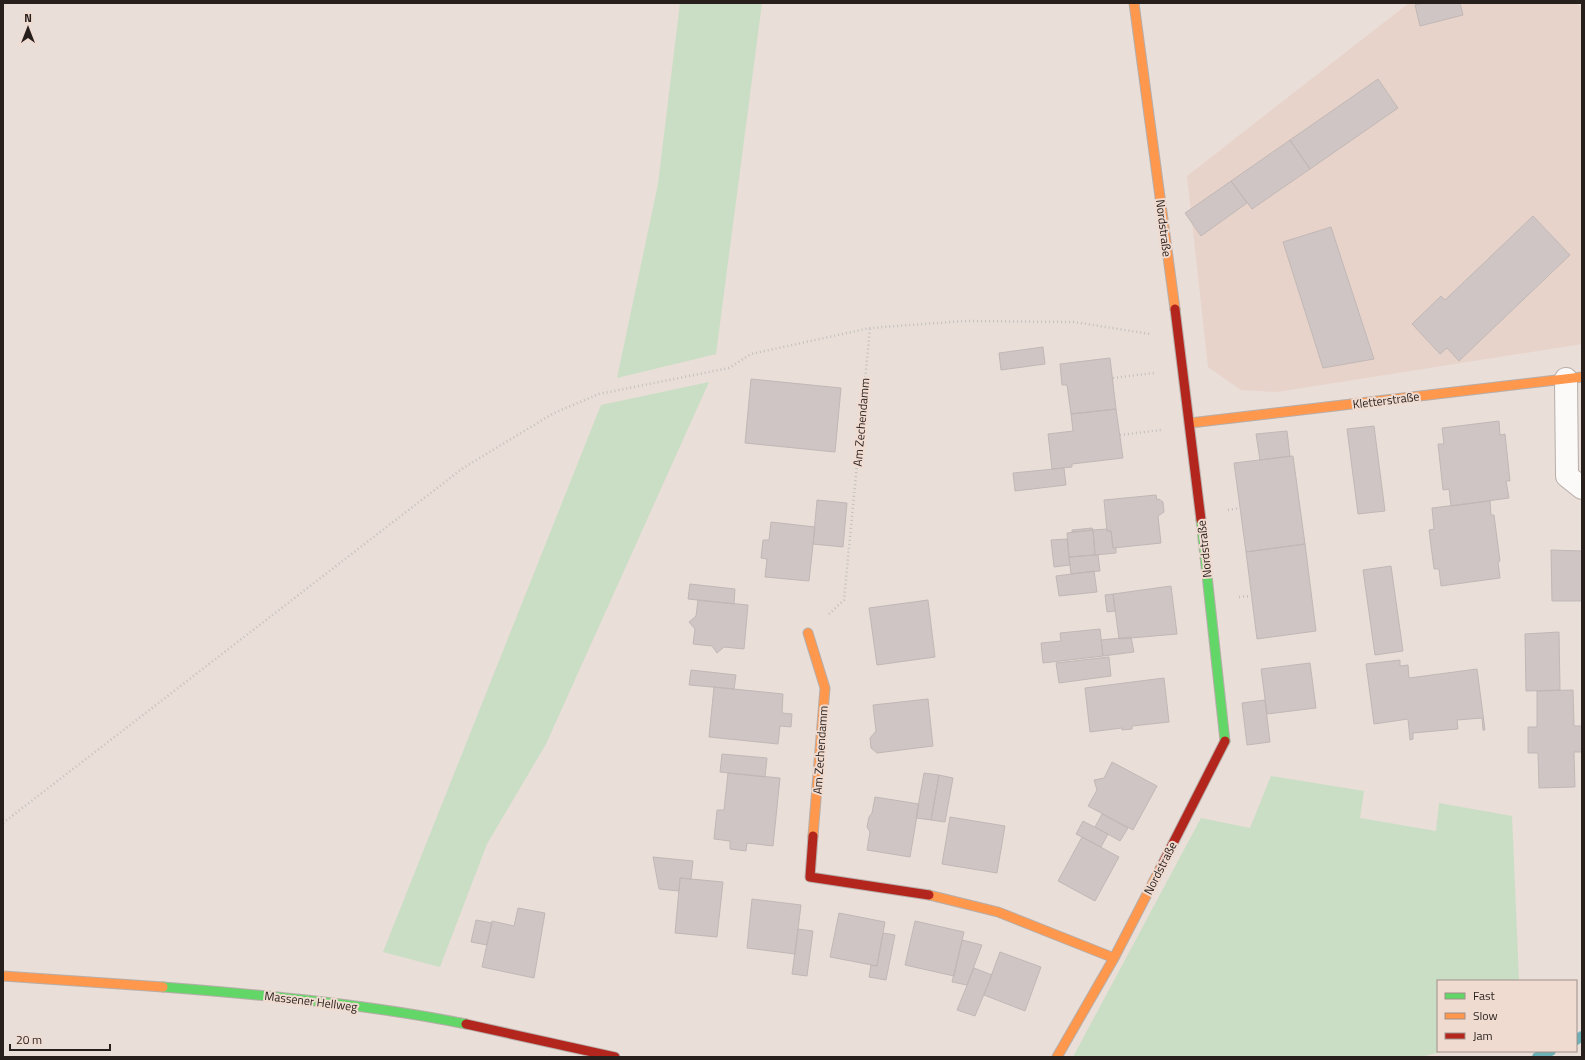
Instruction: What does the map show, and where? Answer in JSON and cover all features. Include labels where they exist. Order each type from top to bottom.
[{"type":"street","name":"Nordstraße","points":[[1057,1057],[1114,958],[1225,741],[1190,423],[1134,3]]},
{"type":"street","name":"Kletterstraße","points":[[1190,423],[1574,378]]},
{"type":"street","points":[[1574,378],[1567,476],[1582,488]]},
{"type":"street","name":"Am Zechendamm","points":[[808,633],[825,688],[810,877],[916,892],[998,912],[1114,958]]},
{"type":"street","name":"Massener Hellweg","points":[[3,976],[268,996],[401,1012],[529,1035],[615,1057]]},
{"type":"path","points":[[3,823],[463,468],[520,432],[554,413],[599,394],[729,368],[751,354],[870,328],[964,321],[1074,322],[1178,338]]},
{"type":"path","name":"Am Zechendamm","points":[[808,633],[844,600],[870,328]]},
{"type":"path","points":[[1113,378],[1160,372]]},
{"type":"path","points":[[1120,435],[1168,429]]},
{"type":"shaded area","points":[[1409,3],[1575,3],[1582,7],[1582,344],[1277,392],[1241,390],[1208,367],[1187,176]]},
{"type":"green space","points":[[680,3],[762,3],[716,354],[617,378],[658,184]]},
{"type":"green space","points":[[709,382],[546,744],[487,844],[440,967],[383,952],[601,405]]},
{"type":"green space","points":[[1271,776],[1364,791],[1360,818],[1436,831],[1439,803],[1512,816],[1519,980],[1437,980],[1437,1052],[1442,1052],[1424,1056],[1073,1057],[1201,818],[1250,828]]},
{"type":"building","points":[[1423,3],[1460,3],[1463,15],[1420,26],[1415,5]]},
{"type":"building","points":[[1378,79],[1398,108],[1310,169],[1290,140]]},
{"type":"building","points":[[1290,140],[1310,169],[1252,209],[1231,181]]},
{"type":"building","points":[[1231,181],[1247,203],[1201,236],[1185,213]]},
{"type":"building","points":[[1533,216],[1570,255],[1459,361],[1447,348],[1440,354],[1412,324],[1441,296],[1445,300]]},
{"type":"building","points":[[1331,227],[1374,359],[1323,368],[1283,242]]},
{"type":"building","points":[[1043,347],[1045,364],[1001,370],[999,353]]},
{"type":"building","points":[[1110,358],[1116,409],[1071,414],[1067,385],[1062,385],[1060,364]]},
{"type":"building","points":[[751,379],[841,388],[835,452],[745,443]]},
{"type":"building","points":[[1116,409],[1123,458],[1072,464],[1072,467],[1052,469],[1048,434],[1073,431],[1071,414]]},
{"type":"building","points":[[1499,421],[1500,435],[1505,434],[1510,481],[1506,481],[1509,498],[1451,506],[1449,489],[1443,490],[1438,444],[1444,444],[1442,428]]},
{"type":"building","points":[[1374,426],[1385,511],[1358,514],[1347,429]]},
{"type":"building","points":[[1287,431],[1290,456],[1260,460],[1256,434]]},
{"type":"building","points":[[1293,456],[1305,544],[1246,552],[1234,463]]},
{"type":"building","points":[[1064,468],[1066,485],[1015,491],[1013,473]]},
{"type":"building","points":[[1156,495],[1157,500],[1159,499],[1163,502],[1164,512],[1158,516],[1161,543],[1113,548],[1111,531],[1107,531],[1104,500]]},
{"type":"building","points":[[817,500],[847,503],[843,547],[813,544]]},
{"type":"building","points":[[1490,501],[1491,515],[1494,515],[1500,561],[1498,562],[1500,578],[1441,586],[1439,569],[1434,569],[1429,530],[1434,529],[1432,508]]},
{"type":"building","points":[[771,522],[815,527],[809,581],[765,577],[767,559],[761,558],[763,540],[769,540]]},
{"type":"building","points":[[1092,528],[1093,530],[1072,532],[1072,530]]},
{"type":"building","points":[[1107,529],[1107,531],[1111,531],[1113,548],[1116,548],[1116,553],[1095,555],[1093,530]]},
{"type":"building","points":[[1093,530],[1095,555],[1069,557],[1067,533]]},
{"type":"building","points":[[1067,539],[1070,565],[1054,567],[1051,540]]},
{"type":"building","points":[[1305,544],[1316,631],[1257,639],[1246,552]]},
{"type":"building","points":[[1551,550],[1582,551],[1582,601],[1552,601]]},
{"type":"building","points":[[1098,555],[1100,571],[1071,574],[1069,557]]},
{"type":"building","points":[[1391,566],[1403,651],[1375,655],[1363,570]]},
{"type":"building","points":[[1094,571],[1097,592],[1059,596],[1056,576]]},
{"type":"building","points":[[690,584],[735,589],[734,604],[688,599]]},
{"type":"building","points":[[1171,586],[1177,634],[1119,639],[1113,594]]},
{"type":"building","points":[[1113,594],[1115,611],[1107,612],[1105,595]]},
{"type":"building","points":[[698,600],[748,605],[744,649],[724,647],[717,653],[712,646],[693,644],[695,629],[689,622],[696,616]]},
{"type":"building","points":[[928,600],[935,657],[877,665],[869,608]]},
{"type":"building","points":[[1100,629],[1103,656],[1043,663],[1041,643],[1061,641],[1060,633]]},
{"type":"building","points":[[1559,632],[1560,690],[1526,691],[1525,634]]},
{"type":"building","points":[[1131,637],[1134,652],[1103,656],[1101,640]]},
{"type":"building","points":[[1109,657],[1111,676],[1059,683],[1056,663]]},
{"type":"building","points":[[1400,660],[1400,666],[1408,665],[1409,678],[1477,669],[1485,730],[1483,730],[1482,718],[1457,720],[1458,729],[1413,733],[1413,739],[1410,740],[1408,719],[1374,724],[1366,664]]},
{"type":"building","points":[[1310,663],[1316,708],[1267,714],[1261,669]]},
{"type":"building","points":[[691,670],[736,675],[734,689],[689,685]]},
{"type":"building","points":[[1164,678],[1169,722],[1132,726],[1132,729],[1122,730],[1122,728],[1090,732],[1085,688]]},
{"type":"building","points":[[714,687],[783,694],[782,713],[792,714],[791,727],[780,726],[778,744],[709,737]]},
{"type":"building","points":[[1573,690],[1574,726],[1582,726],[1582,752],[1574,752],[1575,787],[1539,788],[1538,753],[1528,753],[1528,727],[1537,727],[1537,691]]},
{"type":"building","points":[[928,699],[933,746],[877,753],[871,748],[870,738],[876,731],[873,705]]},
{"type":"building","points":[[1265,700],[1270,742],[1247,745],[1242,703]]},
{"type":"building","points":[[722,754],[767,758],[765,777],[720,772]]},
{"type":"building","points":[[1112,762],[1157,786],[1133,830],[1088,806],[1097,790],[1094,780],[1104,778]]},
{"type":"building","points":[[728,773],[780,778],[773,846],[747,843],[746,851],[730,849],[730,841],[714,839],[717,810],[724,810]]},
{"type":"building","points":[[924,773],[939,775],[931,820],[916,818]]},
{"type":"building","points":[[939,775],[953,778],[945,822],[931,820]]},
{"type":"building","points":[[875,797],[919,804],[910,857],[867,850],[870,832],[867,827],[869,817],[872,813]]},
{"type":"building","points":[[1102,814],[1128,828],[1120,841],[1095,827]]},
{"type":"building","points":[[950,817],[1005,826],[997,873],[942,864]]},
{"type":"building","points":[[1083,821],[1108,834],[1101,847],[1076,834]]},
{"type":"building","points":[[1082,837],[1119,857],[1095,901],[1058,881]]},
{"type":"building","points":[[653,857],[693,861],[691,879],[680,878],[679,891],[659,889]]},
{"type":"building","points":[[680,878],[723,882],[717,937],[675,933]]},
{"type":"building","points":[[752,899],[801,905],[795,954],[747,948]]},
{"type":"building","points":[[518,908],[545,913],[534,978],[482,967],[492,921],[514,926]]},
{"type":"building","points":[[839,913],[885,922],[877,966],[830,957]]},
{"type":"building","points":[[476,920],[492,923],[487,945],[471,942]]},
{"type":"building","points":[[915,921],[964,932],[954,976],[905,965]]},
{"type":"building","points":[[798,929],[813,931],[807,976],[792,974]]},
{"type":"building","points":[[883,933],[895,935],[886,980],[869,977],[871,965],[877,966]]},
{"type":"building","points":[[962,940],[982,945],[967,985],[952,982]]},
{"type":"building","points":[[1000,952],[1041,967],[1025,1011],[984,995]]},
{"type":"building","points":[[974,968],[992,975],[975,1016],[957,1010]]},
{"type":"waterway","points":[[1577,1039],[1582,1036]]},
{"type":"waterway","points":[[1537,1057],[1549,1052]]},
{"type":"traffic: fast","points":[[1201,520],[1225,741]]},
{"type":"traffic: fast","points":[[163,987],[277,997],[353,1006],[466,1024]]},
{"type":"traffic: slow","points":[[1134,3],[1175,309]]},
{"type":"traffic: slow","points":[[1190,423],[1582,377]]},
{"type":"traffic: slow","points":[[808,633],[825,688],[813,836]]},
{"type":"traffic: slow","points":[[1057,1057],[1114,958],[1161,867]]},
{"type":"traffic: slow","points":[[929,895],[998,912],[1114,958]]},
{"type":"traffic: slow","points":[[3,976],[163,987]]},
{"type":"traffic: jam","points":[[1175,309],[1201,520]]},
{"type":"traffic: jam","points":[[1161,867],[1225,741]]},
{"type":"traffic: jam","points":[[813,836],[810,877],[929,895]]},
{"type":"traffic: jam","points":[[466,1024],[615,1057]]}]
